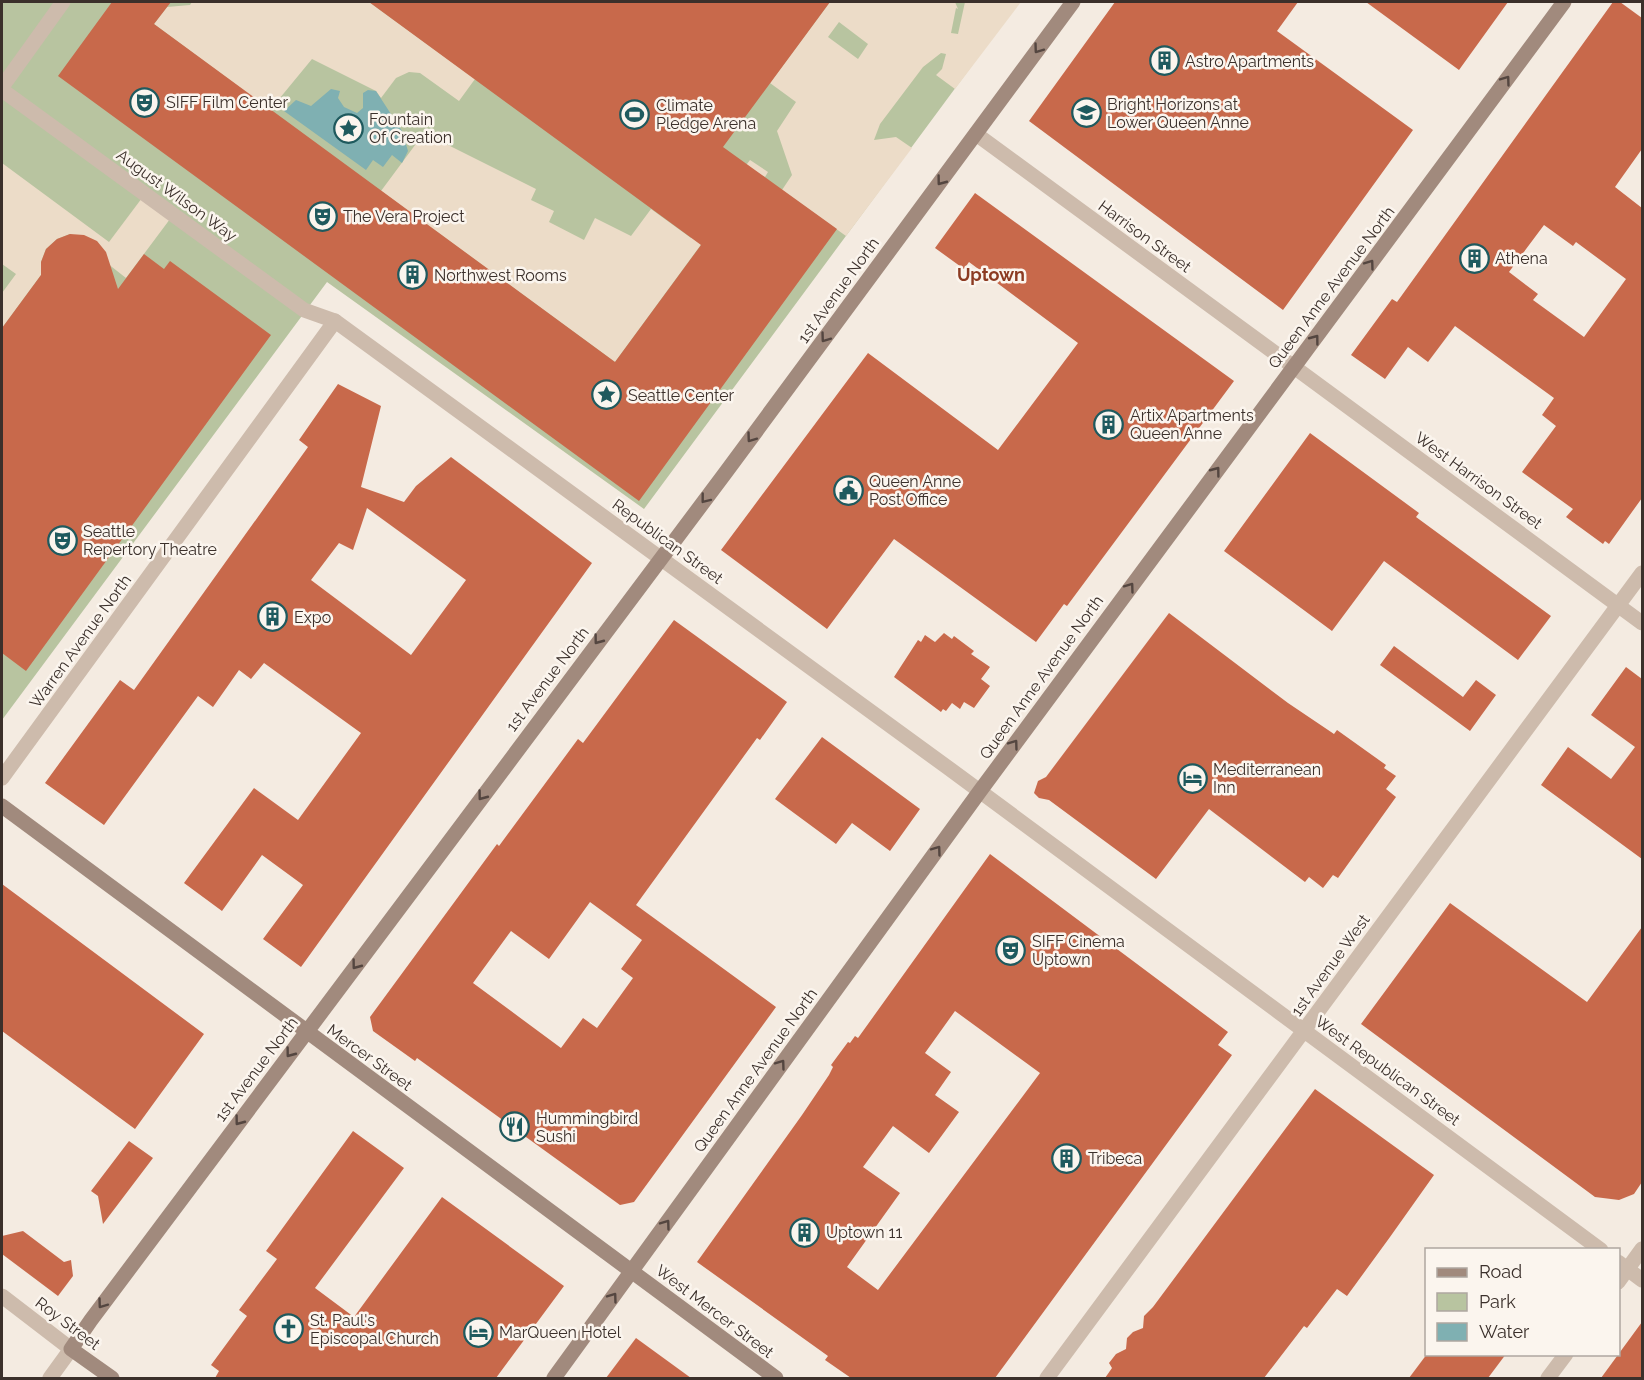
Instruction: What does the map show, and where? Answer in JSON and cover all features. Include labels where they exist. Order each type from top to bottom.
[{"type":"main road","name":"1st Avenue North","points":[[71,1349],[134,1260],[660,558],[1072,2]]},
{"type":"main road","name":"Queen Anne Avenue North","points":[[554,1378],[980,791],[1564,2]]},
{"type":"main road","name":"Mercer Street","points":[[2,806],[632,1272]]},
{"type":"main road","name":"West Mercer Street","points":[[632,1272],[777,1378]]},
{"type":"main road","name":"Roy Street","points":[[71,1349],[112,1378]]},
{"type":"street","points":[[2,89],[63,2]]},
{"type":"street","name":"August Wilson Way","points":[[2,89],[304,309],[335,321]]},
{"type":"street","name":"Harrison Street","points":[[976,134],[1294,367]]},
{"type":"street","name":"Republican Street","points":[[335,321],[980,791]]},
{"type":"street","name":"Warren Avenue North","points":[[2,778],[335,321]]},
{"type":"street","name":"West Harrison Street","points":[[1294,367],[1642,623]]},
{"type":"street","name":"1st Avenue West","points":[[1047,1378],[1642,573]]},
{"type":"street","name":"West Republican Street","points":[[980,791],[1598,1248]]},
{"type":"street","points":[[1642,1249],[1622,1271],[1642,1280]]},
{"type":"street","name":"Roy Street","points":[[2,1296],[71,1349]]},
{"type":"street","name":"1st Avenue North","points":[[50,1378],[71,1349]]},
{"type":"street","points":[[1548,1378],[1564,1356]]},
{"type":"green space","name":"Seattle Center","points":[[2,2],[1019,2],[644,509],[327,282],[2,720]]},
{"type":"shaded area","points":[[192,2],[369,2],[475,79],[459,101],[420,73],[409,72],[396,78],[381,98],[376,91],[312,59],[270,110],[154,24],[167,7],[190,5]]},
{"type":"shaded area","points":[[830,2],[955,2],[958,9],[956,8],[951,33],[958,34],[965,2],[1021,2],[955,89],[936,75],[942,69],[946,54],[941,53],[923,67],[880,124],[874,140],[896,137],[912,148],[846,236],[782,190],[792,175],[777,131],[796,102],[770,83]],"holes":[[[839,22],[868,44],[858,59],[828,37]]]},
{"type":"shaded area","points":[[424,133],[536,189],[531,200],[554,211],[549,222],[584,240],[595,218],[631,236],[651,209],[691,238],[750,160],[768,172],[765,177],[755,171],[615,362],[381,191]]},
{"type":"shaded area","points":[[2,163],[109,242],[145,194],[173,215],[126,278],[70,234],[57,239],[46,249],[41,262],[41,275],[2,328],[2,293],[16,274],[2,264]]},
{"type":"water","points":[[331,89],[340,91],[338,98],[344,107],[357,113],[363,108],[363,93],[368,90],[376,91],[402,131],[408,151],[402,163],[392,155],[383,167],[373,160],[366,170],[284,111],[296,100],[311,106]]},
{"type":"building","name":"Northwest Rooms","points":[[112,2],[171,2],[154,24],[615,362],[701,245],[369,2],[830,2],[723,147],[837,229],[639,501],[58,76]]},
{"type":"building","points":[[1115,2],[1298,2],[1277,31],[1413,130],[1283,310],[1029,121]]},
{"type":"building","points":[[1366,2],[1508,2],[1459,70]]},
{"type":"building","points":[[1613,2],[1620,2],[1642,18],[1642,149],[1615,187],[1642,208],[1642,498],[1609,544],[1605,541],[1603,544],[1566,517],[1573,509],[1522,472],[1556,426],[1542,415],[1554,398],[1455,326],[1428,362],[1408,347],[1385,379],[1351,355],[1392,299],[1397,302]],"holes":[[[1544,225],[1573,246],[1576,242],[1626,279],[1584,337],[1533,300],[1538,294],[1509,272]]]},
{"type":"building","points":[[975,193],[1234,381],[1067,606],[1064,604],[1036,642],[894,539],[827,629],[721,550],[868,353],[998,450],[1078,343],[969,262],[964,269],[935,248]]},
{"type":"building","name":"Seattle Repertory Theatre","points":[[70,234],[84,235],[97,241],[106,252],[118,289],[144,254],[164,269],[170,261],[271,335],[26,671],[2,653],[2,328],[41,275],[41,262],[46,249],[57,239]]},
{"type":"building","name":"Expo","points":[[338,384],[381,406],[361,487],[404,502],[416,486],[451,457],[592,563],[301,967],[263,939],[303,885],[262,855],[222,911],[184,883],[254,788],[298,820],[361,733],[264,663],[251,679],[239,670],[213,707],[198,696],[104,825],[45,783],[120,680],[134,690],[308,447],[299,440]],"holes":[[[367,508],[466,580],[411,655],[311,580],[339,543],[353,550]]]},
{"type":"building","points":[[1310,433],[1419,513],[1416,517],[1551,616],[1518,660],[1384,561],[1332,631],[1224,551]]},
{"type":"building","points":[[1169,613],[1288,703],[1334,734],[1337,730],[1386,765],[1384,768],[1396,776],[1386,789],[1396,797],[1338,878],[1333,875],[1323,888],[1309,877],[1305,882],[1209,809],[1156,879],[1049,800],[1039,798],[1034,793],[1038,781],[1046,777]]},
{"type":"building","points":[[674,620],[787,702],[760,740],[757,738],[636,905],[776,1007],[634,1202],[620,1205],[417,1058],[415,1061],[373,1031],[370,1017],[497,844],[499,846],[578,739],[583,743]],"holes":[[[590,902],[642,940],[621,969],[633,978],[597,1028],[583,1018],[561,1048],[473,983],[511,931],[549,959]]]},
{"type":"building","points":[[944,633],[952,639],[954,636],[974,651],[971,654],[990,667],[981,679],[990,686],[974,708],[964,702],[960,709],[952,703],[946,711],[943,709],[941,712],[894,677],[918,640],[921,642],[925,635],[935,642]]},
{"type":"building","points":[[1394,646],[1463,697],[1476,680],[1496,695],[1470,731],[1380,665]]},
{"type":"building","points":[[1626,667],[1642,679],[1642,859],[1541,785],[1568,747],[1611,779],[1635,747],[1591,715]]},
{"type":"building","points":[[822,737],[920,809],[890,851],[852,823],[836,844],[775,799]]},
{"type":"building","points":[[990,854],[1228,1032],[1218,1045],[1232,1055],[995,1378],[851,1378],[825,1360],[828,1356],[697,1262],[802,1115],[829,1075],[833,1067],[831,1065],[848,1042],[850,1043],[855,1036],[858,1038]],"holes":[[[955,1011],[1040,1073],[878,1290],[847,1267],[900,1193],[863,1167],[893,1126],[929,1153],[959,1112],[935,1095],[951,1072],[925,1053]]]},
{"type":"building","points":[[2,884],[204,1034],[135,1129],[2,1031]]},
{"type":"building","points":[[1450,903],[1587,1002],[1642,927],[1642,1182],[1634,1194],[1619,1200],[1595,1197],[1361,1024]]},
{"type":"building","points":[[1315,1089],[1434,1175],[1390,1237],[1347,1296],[1337,1289],[1307,1328],[1304,1326],[1264,1378],[1105,1378],[1112,1368],[1109,1363],[1116,1354],[1126,1349],[1127,1338],[1133,1332],[1143,1328],[1144,1316]]},
{"type":"building","points":[[353,1131],[404,1168],[315,1288],[354,1317],[442,1197],[564,1286],[496,1378],[215,1378],[219,1371],[211,1365],[247,1316],[239,1310],[277,1259],[266,1251]]},
{"type":"building","points":[[129,1141],[153,1158],[103,1224],[98,1196],[91,1191]]},
{"type":"building","points":[[23,1231],[64,1262],[71,1260],[73,1276],[58,1296],[2,1254],[2,1236]]},
{"type":"building","points":[[1642,1322],[1642,1378],[1601,1378],[1617,1356],[1620,1356],[1620,1352]]},
{"type":"building","points":[[636,1338],[691,1378],[606,1378]]},
{"type":"building","points":[[1426,1356],[1504,1356],[1488,1378],[1409,1378]]},
{"type":"place","name":"Astro Apartments","points":[[1164,61]]},
{"type":"place","name":"SIFF Film Center","points":[[145,102]]},
{"type":"place","name":"Bright Horizons at Lower Queen Anne","points":[[1086,113]]},
{"type":"place","name":"Climate Pledge Arena","points":[[635,114]]},
{"type":"place","name":"Fountain Of Creation","points":[[348,128]]},
{"type":"place","name":"The Vera Project","points":[[322,216]]},
{"type":"place","name":"Athena","points":[[1474,258]]},
{"type":"place","name":"Northwest Rooms","points":[[413,275]]},
{"type":"place","name":"Seattle Center","points":[[607,395]]},
{"type":"place","name":"Artix Apartments Queen Anne","points":[[1109,424]]},
{"type":"place","name":"Queen Anne Post Office","points":[[848,490]]},
{"type":"place","name":"Seattle Repertory Theatre","points":[[62,540]]},
{"type":"place","name":"Expo","points":[[273,617]]},
{"type":"place","name":"Mediterranean Inn","points":[[1192,778]]},
{"type":"place","name":"SIFF Cinema Uptown","points":[[1011,950]]},
{"type":"place","name":"Hummingbird Sushi","points":[[515,1127]]},
{"type":"place","name":"Tribeca","points":[[1067,1158]]},
{"type":"place","name":"Uptown 11","points":[[805,1232]]},
{"type":"place","name":"St. Paul's Episcopal Church","points":[[289,1329]]},
{"type":"place","name":"MarQueen Hotel","points":[[478,1332]]},
{"type":"district","name":"Uptown","points":[[991,275]]}]
